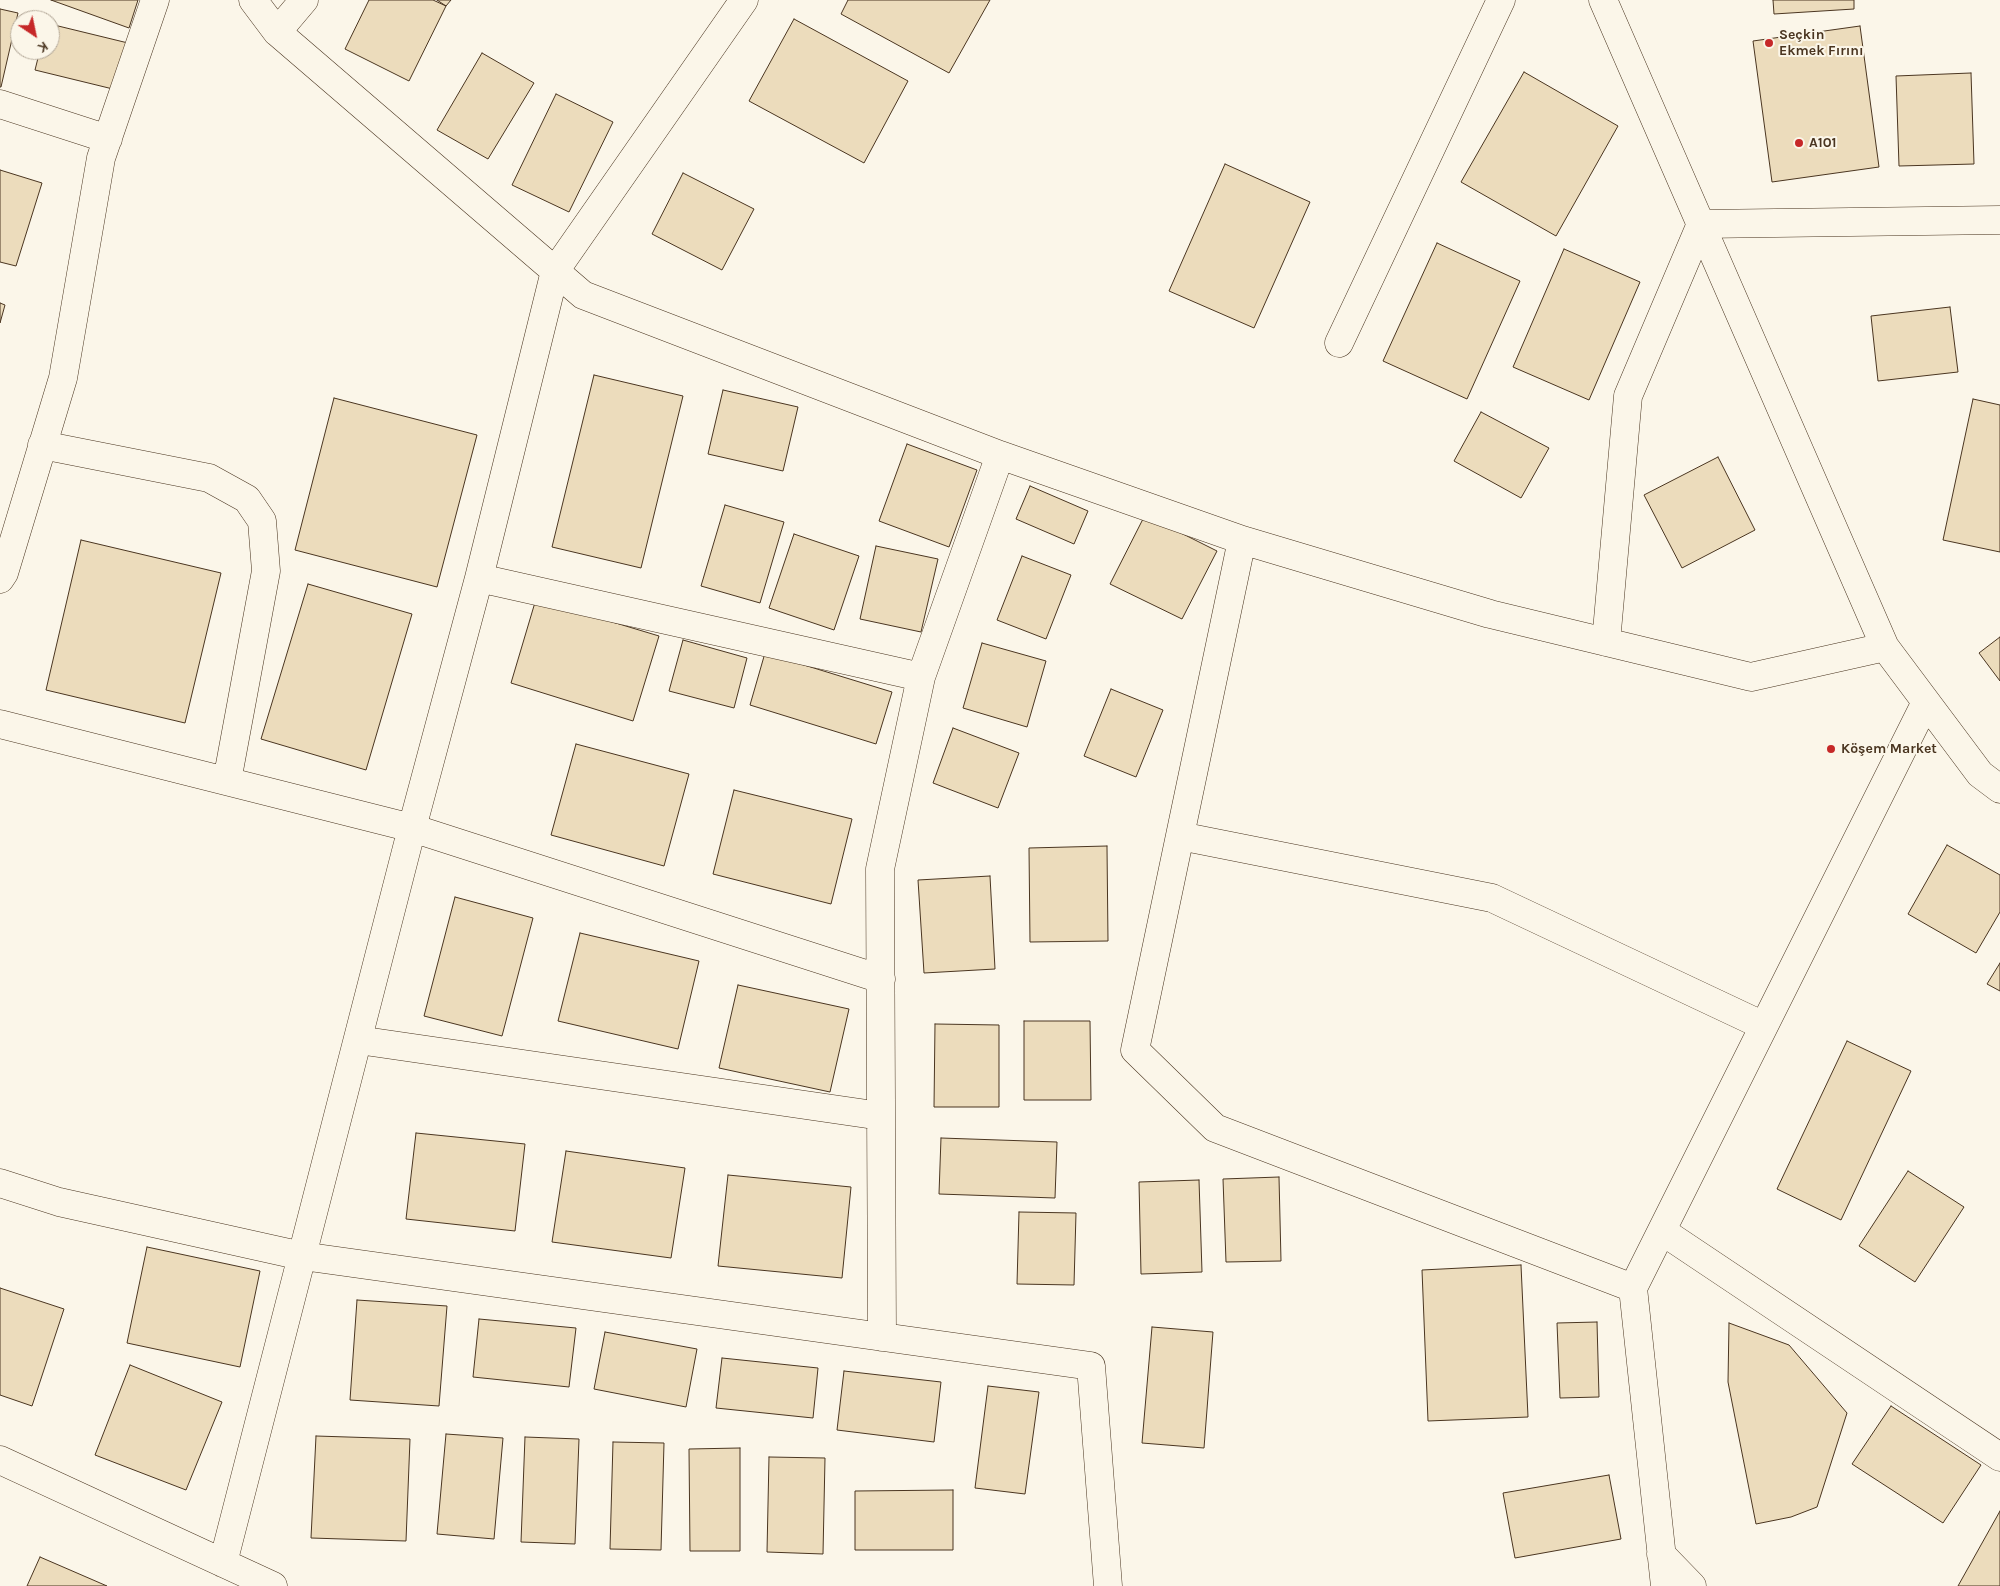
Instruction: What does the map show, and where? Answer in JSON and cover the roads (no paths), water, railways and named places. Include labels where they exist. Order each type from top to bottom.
[{"type":"street","points":[[0,579],[4,573],[63,378],[102,158],[154,0]]},
{"type":"street","points":[[253,0],[277,32],[583,295],[1000,455],[1242,540],[1490,614],[1751,678],[1885,647]]},
{"type":"street","points":[[277,32],[304,0]]},
{"type":"street","points":[[224,1563],[412,828],[479,578],[555,271],[744,0]]},
{"type":"street","points":[[1338,343],[1501,0]]},
{"type":"street","points":[[1603,0],[1885,647],[1980,774],[2000,789]]},
{"type":"street","points":[[0,104],[108,139]]},
{"type":"street","points":[[1701,224],[2000,220]]},
{"type":"street","points":[[1606,642],[1628,396],[1701,224]]},
{"type":"street","points":[[42,445],[209,478],[247,499],[262,521],[266,571],[227,781]]},
{"type":"street","points":[[882,1337],[880,869],[922,677],[1000,455]]},
{"type":"street","points":[[1242,540],[1135,1050],[1215,1128],[1633,1288]]},
{"type":"street","points":[[479,578],[922,677]]},
{"type":"street","points":[[1665,1586],[1633,1288],[1926,702]]},
{"type":"street","points":[[0,724],[412,828],[881,979]]},
{"type":"street","points":[[1180,836],[1492,898],[1764,1026]]},
{"type":"street","points":[[358,1040],[881,1116]]},
{"type":"street","points":[[0,1182],[59,1202],[302,1256],[1091,1366],[1108,1586]]},
{"type":"street","points":[[1662,1231],[2000,1456]]},
{"type":"street","points":[[2,1466],[273,1586]]},
{"type":"street","points":[[1662,1554],[1692,1586]]},
{"type":"place","name":"Seçkin Ekmek Fırını","points":[[1769,43]]},
{"type":"place","name":"A101","points":[[1799,143]]},
{"type":"place","name":"Köşem Market","points":[[1831,749]]}]
